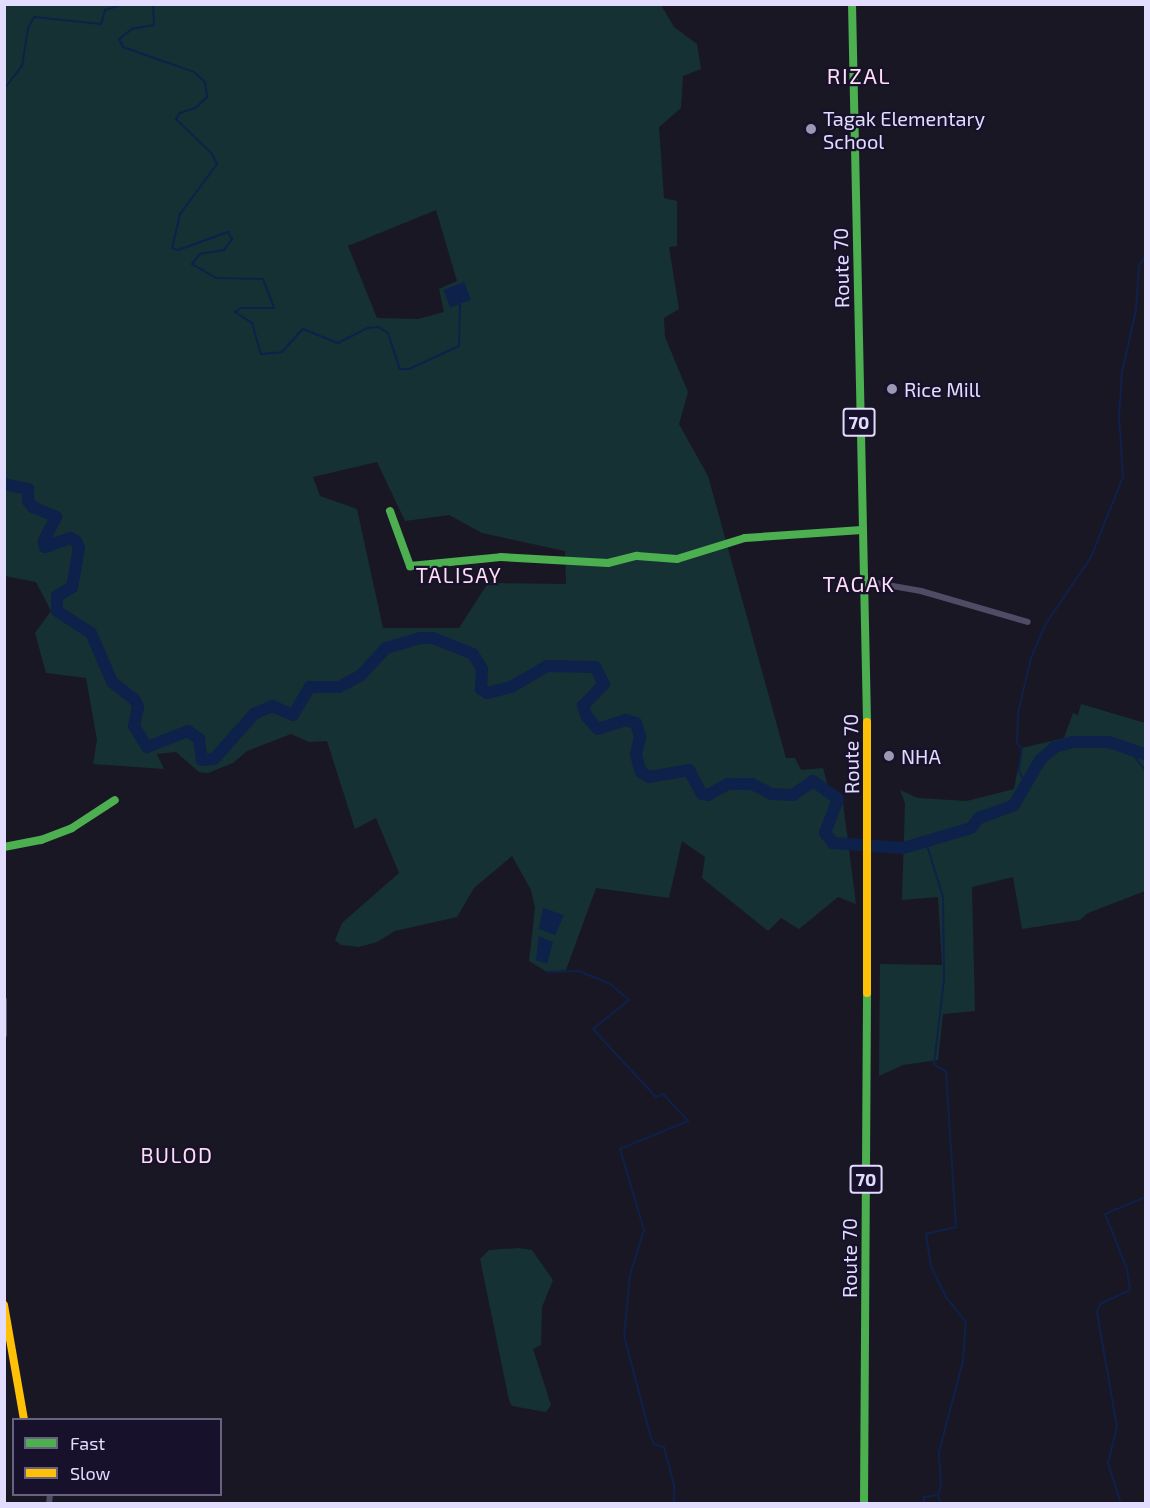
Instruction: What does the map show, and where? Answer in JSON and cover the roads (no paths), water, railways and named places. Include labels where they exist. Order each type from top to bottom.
[{"type":"main road","name":"Route 70","points":[[852,4],[868,839],[864,1503]]},
{"type":"main road","points":[[390,511],[410,566],[501,557],[608,562],[637,556],[677,559],[746,538],[862,530]]},
{"type":"main road","points":[[4,847],[72,828],[115,800]]},
{"type":"main road","points":[[4,1305],[24,1418]]},
{"type":"street","points":[[863,581],[921,591],[1028,622]]},
{"type":"street","points":[[4,1000],[4,1035]]},
{"type":"water","points":[[464,282],[471,300],[450,308],[443,290]]},
{"type":"water","points":[[543,908],[564,915],[555,935],[539,929]]},
{"type":"water","points":[[539,936],[553,942],[547,964],[536,960]]},
{"type":"waterway","points":[[4,89],[22,66],[28,28],[34,17],[101,24],[105,10],[125,4]]},
{"type":"waterway","points":[[153,4],[154,25],[132,29],[119,39],[123,47],[194,72],[205,82],[207,97],[195,108],[180,113],[176,119],[212,154],[217,164],[180,214],[172,248],[178,250],[228,232],[232,239],[224,250],[200,254],[192,264],[216,278],[263,279],[274,308],[241,308],[235,312],[252,323],[261,354],[282,352],[303,329],[338,343],[367,328],[378,327],[388,333],[400,369],[409,369],[459,346],[460,305]]},
{"type":"waterway","points":[[1025,782],[1019,771],[1022,748],[1017,744],[1018,713],[1031,658],[1045,625],[1091,557],[1123,477],[1119,416],[1122,372],[1136,310],[1139,265],[1146,255]]},
{"type":"waterway","points":[[4,484],[28,489],[28,501],[33,507],[56,517],[44,541],[45,547],[70,538],[76,541],[79,548],[72,587],[57,596],[57,611],[91,633],[112,682],[135,700],[138,707],[134,726],[147,747],[188,731],[199,739],[202,760],[214,759],[254,714],[272,706],[293,715],[310,687],[339,687],[360,676],[386,648],[421,638],[433,638],[473,654],[482,669],[481,689],[488,693],[511,687],[547,666],[595,667],[604,684],[583,706],[587,717],[598,729],[626,720],[636,723],[640,737],[636,755],[641,772],[649,777],[689,770],[702,794],[708,795],[728,784],[752,784],[772,794],[793,795],[813,781],[838,799],[825,833],[833,843],[903,848],[971,828],[979,818],[1014,805],[1040,760],[1055,747],[1073,742],[1109,742],[1146,755]]},
{"type":"waterway","points":[[1127,747],[1146,771]]},
{"type":"waterway","points":[[923,1504],[924,1497],[938,1495],[941,1484],[939,1452],[963,1361],[966,1322],[946,1297],[931,1266],[926,1234],[956,1227],[946,1071],[934,1065],[944,979],[943,897],[925,839]]},
{"type":"waterway","points":[[547,972],[579,971],[609,983],[629,1000],[593,1029],[656,1097],[663,1094],[688,1121],[620,1149],[644,1230],[630,1275],[624,1336],[651,1438],[654,1444],[664,1447],[674,1485],[674,1504]]},
{"type":"waterway","points":[[1121,1504],[1108,1463],[1117,1427],[1097,1312],[1100,1304],[1130,1290],[1127,1269],[1105,1214],[1146,1197]]},
{"type":"waterway","points":[[938,1495],[940,1504]]},
{"type":"place","name":"Tagak Elementary School","points":[[811,129]]},
{"type":"place","name":"Rice Mill","points":[[892,389]]},
{"type":"place","name":"NHA","points":[[889,756]]},
{"type":"district","name":"RIZAL","points":[[859,76]]},
{"type":"district","name":"TALISAY","points":[[459,575]]},
{"type":"district","name":"TAGAK","points":[[859,584]]},
{"type":"district","name":"BULOD","points":[[177,1155]]}]
